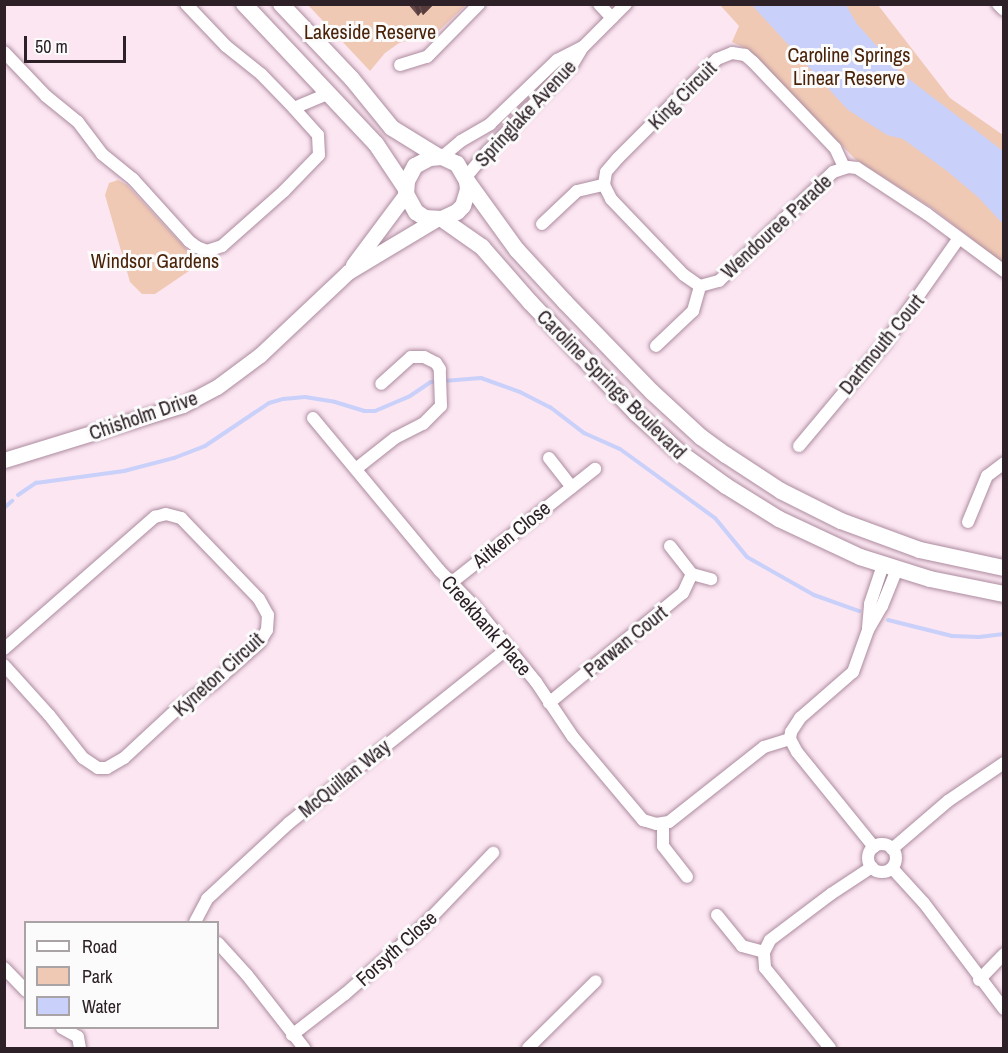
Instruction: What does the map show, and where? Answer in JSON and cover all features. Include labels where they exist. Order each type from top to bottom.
[{"type":"main road","points":[[244,4],[376,144],[416,212],[439,220],[457,212],[467,198],[467,179],[457,164],[440,157],[392,128],[352,79],[281,4]]},
{"type":"main road","points":[[406,192],[410,173],[415,166],[422,161],[440,157]]},
{"type":"main road","name":"Caroline Springs Boulevard","points":[[467,179],[531,265],[652,392],[701,437],[756,476],[805,504],[896,542],[962,561],[1004,568]]},
{"type":"main road","name":"Caroline Springs Boulevard","points":[[439,220],[482,247],[569,344],[636,413],[680,452],[726,486],[779,519],[836,547],[890,567],[964,587],[1004,594]]},
{"type":"main road","points":[[890,567],[896,542]]},
{"type":"street","points":[[5,53],[46,96],[78,122],[102,154],[134,179],[196,248],[207,251],[222,246],[284,191],[319,155],[318,135],[261,74],[226,46],[186,4]]},
{"type":"street","points":[[400,65],[427,57],[479,4]]},
{"type":"street","points":[[599,4],[612,18]]},
{"type":"street","name":"Springlake Avenue","points":[[440,157],[489,124],[557,60],[582,47],[626,4]]},
{"type":"street","points":[[998,4],[1004,10]]},
{"type":"street","name":"Springlake Avenue","points":[[467,179],[489,150],[572,65],[582,47]]},
{"type":"street","name":"King Circuit","points":[[604,185],[606,172],[618,158],[717,59],[732,53],[745,55],[753,62],[835,148],[844,167]]},
{"type":"street","points":[[294,108],[329,93]]},
{"type":"street","name":"Wendouree Parade","points":[[656,346],[693,311],[700,286],[719,281],[833,172],[844,167],[857,168],[1004,271]]},
{"type":"street","points":[[542,224],[577,191],[604,185],[611,199],[651,242],[690,282],[700,286]]},
{"type":"street","name":"Chisholm Drive","points":[[4,460],[175,407],[208,392],[260,356],[348,272],[406,192]]},
{"type":"street","name":"Chisholm Drive","points":[[348,272],[439,220]]},
{"type":"street","name":"Dartmouth Court","points":[[799,446],[885,343],[959,238]]},
{"type":"street","points":[[357,468],[394,438],[433,416],[442,400],[440,369],[436,363],[424,357],[411,357],[381,384]]},
{"type":"street","name":"Creekbank Place","points":[[314,418],[536,682],[549,703],[636,815],[649,823],[663,824]]},
{"type":"street","points":[[549,458],[572,487]]},
{"type":"street","points":[[968,522],[984,481],[994,469],[1004,463]]},
{"type":"street","name":"Aitken Close","points":[[452,583],[595,469]]},
{"type":"street","name":"Kyneton Circuit","points":[[4,649],[155,517],[166,514],[181,518],[259,599],[267,615],[267,630],[259,643],[214,683],[177,709],[124,758],[107,768],[98,768],[83,758],[49,714],[4,665]]},
{"type":"street","points":[[670,546],[692,574],[711,579]]},
{"type":"street","points":[[874,847],[797,752],[790,739],[791,732],[800,718],[853,672],[868,630],[870,604],[890,567]]},
{"type":"street","name":"Parwan Court","points":[[549,703],[683,593],[692,574]]},
{"type":"street","name":"McQuillan Way","points":[[196,921],[207,899],[289,823],[508,648]]},
{"type":"street","points":[[687,877],[663,846],[663,824],[676,817],[764,747],[790,739]]},
{"type":"street","points":[[892,849],[948,801],[1004,763]]},
{"type":"street","points":[[885,845],[892,849],[896,861],[892,868],[879,872],[872,867],[868,859],[874,847],[885,845]]},
{"type":"street","name":"Forsyth Close","points":[[292,1035],[345,994],[422,927],[493,853]]},
{"type":"street","points":[[830,1048],[765,968],[764,952],[770,940],[831,894],[872,867]]},
{"type":"street","points":[[892,868],[924,903],[979,980],[1004,1009]]},
{"type":"street","points":[[717,915],[742,946],[764,952]]},
{"type":"street","points":[[219,943],[304,1048]]},
{"type":"street","points":[[979,980],[1004,954]]},
{"type":"street","points":[[4,968],[24,989]]},
{"type":"street","points":[[528,1048],[596,981]]},
{"type":"street","points":[[64,1029],[80,1038]]},
{"type":"green space","name":"Lakeside Reserve","points":[[308,5],[466,5],[429,40],[414,39],[399,43],[385,53],[370,71]]},
{"type":"green space","name":"Caroline Springs Linear Reserve","points":[[720,5],[878,5],[950,98],[1003,135],[1003,263],[932,208],[855,159],[749,50],[732,42],[739,26]]},
{"type":"green space","name":"Windsor Gardens","points":[[118,180],[127,185],[192,255],[189,271],[155,294],[142,294],[130,282],[105,195],[109,183]]},
{"type":"water","points":[[752,5],[846,5],[857,24],[901,73],[1003,151],[1003,224],[978,197],[947,171],[903,139],[887,135],[848,110]]},
{"type":"waterway","points":[[18,495],[36,483],[124,471],[174,458],[205,446],[269,403],[283,399],[305,397],[335,402],[364,411],[375,411],[410,396],[431,382],[481,378],[520,392],[550,407],[584,433],[620,449],[715,518],[747,557],[814,595],[859,611]]},
{"type":"waterway","points":[[4,508],[12,501]]},
{"type":"waterway","points":[[888,620],[952,636],[979,637],[1004,634]]}]
